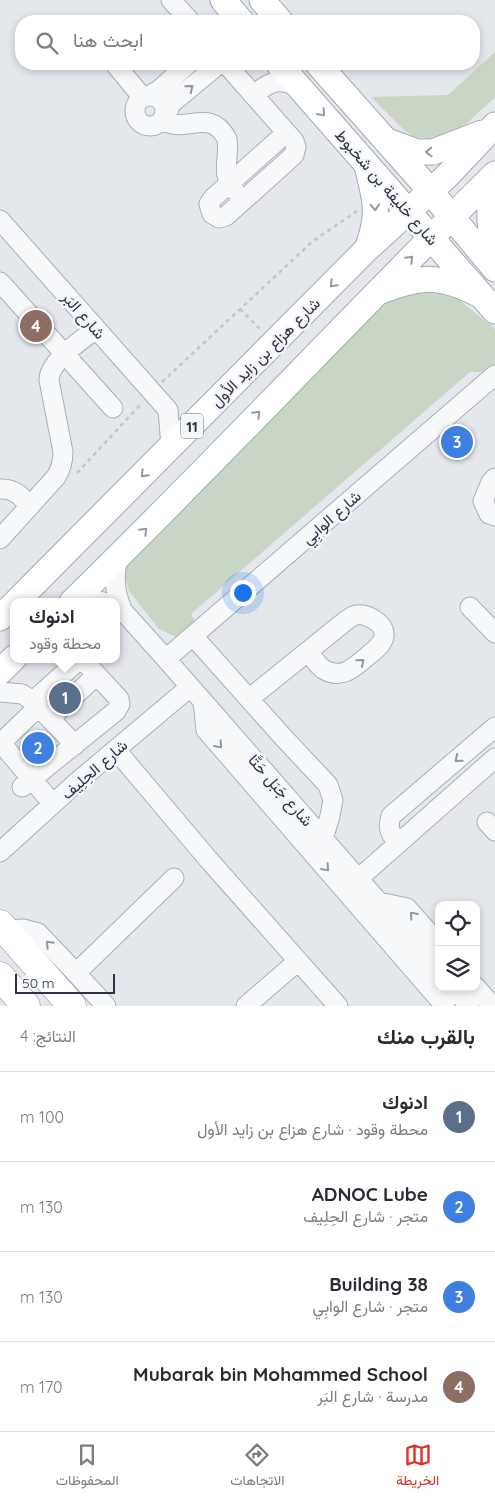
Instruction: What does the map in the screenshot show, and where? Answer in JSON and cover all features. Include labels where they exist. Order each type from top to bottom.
[{"type":"highway","points":[[2,927],[72,1006]]},
{"type":"highway","points":[[2,980],[26,1006]]},
{"type":"main road","points":[[222,0],[236,15]]},
{"type":"main road","points":[[262,0],[275,15]]},
{"type":"main road","name":"شارع خليفة بن شخبوط","points":[[284,70],[489,303]]},
{"type":"main road","name":"شارع خليفة بن شخبوط","points":[[323,70],[495,269]]},
{"type":"main road","points":[[385,140],[417,152],[433,152],[440,151],[493,127]]},
{"type":"main road","name":"شارع هزاع بن زايد الأول","points":[[20,598],[367,249],[430,192],[493,127]]},
{"type":"main road","points":[[367,164],[375,193],[376,212],[374,232],[367,249]]},
{"type":"main road","name":"11","points":[[76,598],[118,558],[375,293],[495,174]]},
{"type":"main road","points":[[495,183],[489,212],[489,225],[495,246]]},
{"type":"main road","points":[[375,293],[407,281],[420,279],[440,280],[459,284],[489,303]]},
{"type":"main road","name":"شارع هزاع بن زايد الأول","points":[[0,618],[10,608]]},
{"type":"main road","points":[[0,672],[10,662]]},
{"type":"street","points":[[172,0],[185,15]]},
{"type":"street","points":[[120,70],[145,97],[158,98],[162,102],[166,111],[164,118]]},
{"type":"street","points":[[181,70],[158,90],[139,101],[135,115],[140,123],[149,127],[159,124],[172,103],[212,70]]},
{"type":"street","points":[[231,70],[286,133],[295,144],[296,152],[226,216],[219,218],[212,214],[209,208],[210,201],[286,133]]},
{"type":"street","points":[[253,95],[272,82],[284,81],[298,86]]},
{"type":"street","points":[[164,118],[170,124],[207,122],[215,124],[227,139],[226,175],[229,184],[243,201]]},
{"type":"street","name":"شارع البَر","points":[[0,220],[168,410]]},
{"type":"street","points":[[0,282],[113,408]]},
{"type":"street","points":[[0,539],[56,477],[63,463],[63,452],[49,376],[52,368],[65,355],[96,329]]},
{"type":"street","name":"شارع الوابِي","points":[[166,659],[494,378]]},
{"type":"street","points":[[171,447],[168,410],[187,413],[206,412]]},
{"type":"street","points":[[495,478],[490,482],[483,501],[489,514],[495,516]]},
{"type":"street","points":[[0,489],[16,492],[30,506]]},
{"type":"street","name":"شارع جَبَل حَتَّا","points":[[117,598],[115,571],[118,558]]},
{"type":"street","points":[[470,607],[495,633]]},
{"type":"street","name":"شارع جَبَل حَتَّا","points":[[121,615],[166,659],[435,966]]},
{"type":"street","points":[[193,636],[328,785],[333,800],[323,839]]},
{"type":"street","points":[[250,698],[308,651]]},
{"type":"street","points":[[49,808],[0,749],[40,709],[78,663]]},
{"type":"street","points":[[27,783],[116,711],[120,704],[119,699],[85,663]]},
{"type":"street","points":[[40,709],[97,675]]},
{"type":"street","name":"شارع الحِلِيف","points":[[0,852],[76,783],[190,687]]},
{"type":"street","points":[[0,692],[22,694],[40,709],[69,750],[76,783]]},
{"type":"street","points":[[203,701],[206,730],[445,1006]]},
{"type":"street","points":[[398,844],[389,832],[388,825],[392,816],[495,727]]},
{"type":"street","points":[[116,750],[205,855],[338,1006]]},
{"type":"street","points":[[358,879],[495,758]]},
{"type":"street","points":[[76,972],[174,878]]},
{"type":"street","points":[[379,902],[407,908],[435,940]]},
{"type":"street","points":[[2,927],[38,933],[106,1006]]},
{"type":"street","points":[[246,1006],[298,961]]},
{"type":"street","points":[[456,991],[469,1006]]},
{"type":"street","points":[[479,991],[492,1006]]},
{"type":"path","points":[[73,477],[152,392],[240,308],[313,241],[355,211],[362,211]]},
{"type":"path","points":[[240,308],[274,343]]},
{"type":"green space","points":[[495,52],[495,97],[450,139],[436,141],[413,136],[404,130],[371,97],[448,95],[475,70],[480,70],[480,66]]},
{"type":"green space","points":[[443,287],[495,329],[495,364],[488,372],[470,372],[191,614],[198,625],[178,638],[159,629],[129,591],[123,569],[386,297]]},
{"type":"place","name":"Mubarak bin Mohammed School","points":[[36,326]]},
{"type":"place","name":"Building 38","points":[[457,442]]},
{"type":"place","name":"ادنوك","points":[[65,698]]},
{"type":"place","name":"ADNOC Lube","points":[[38,748]]}]
